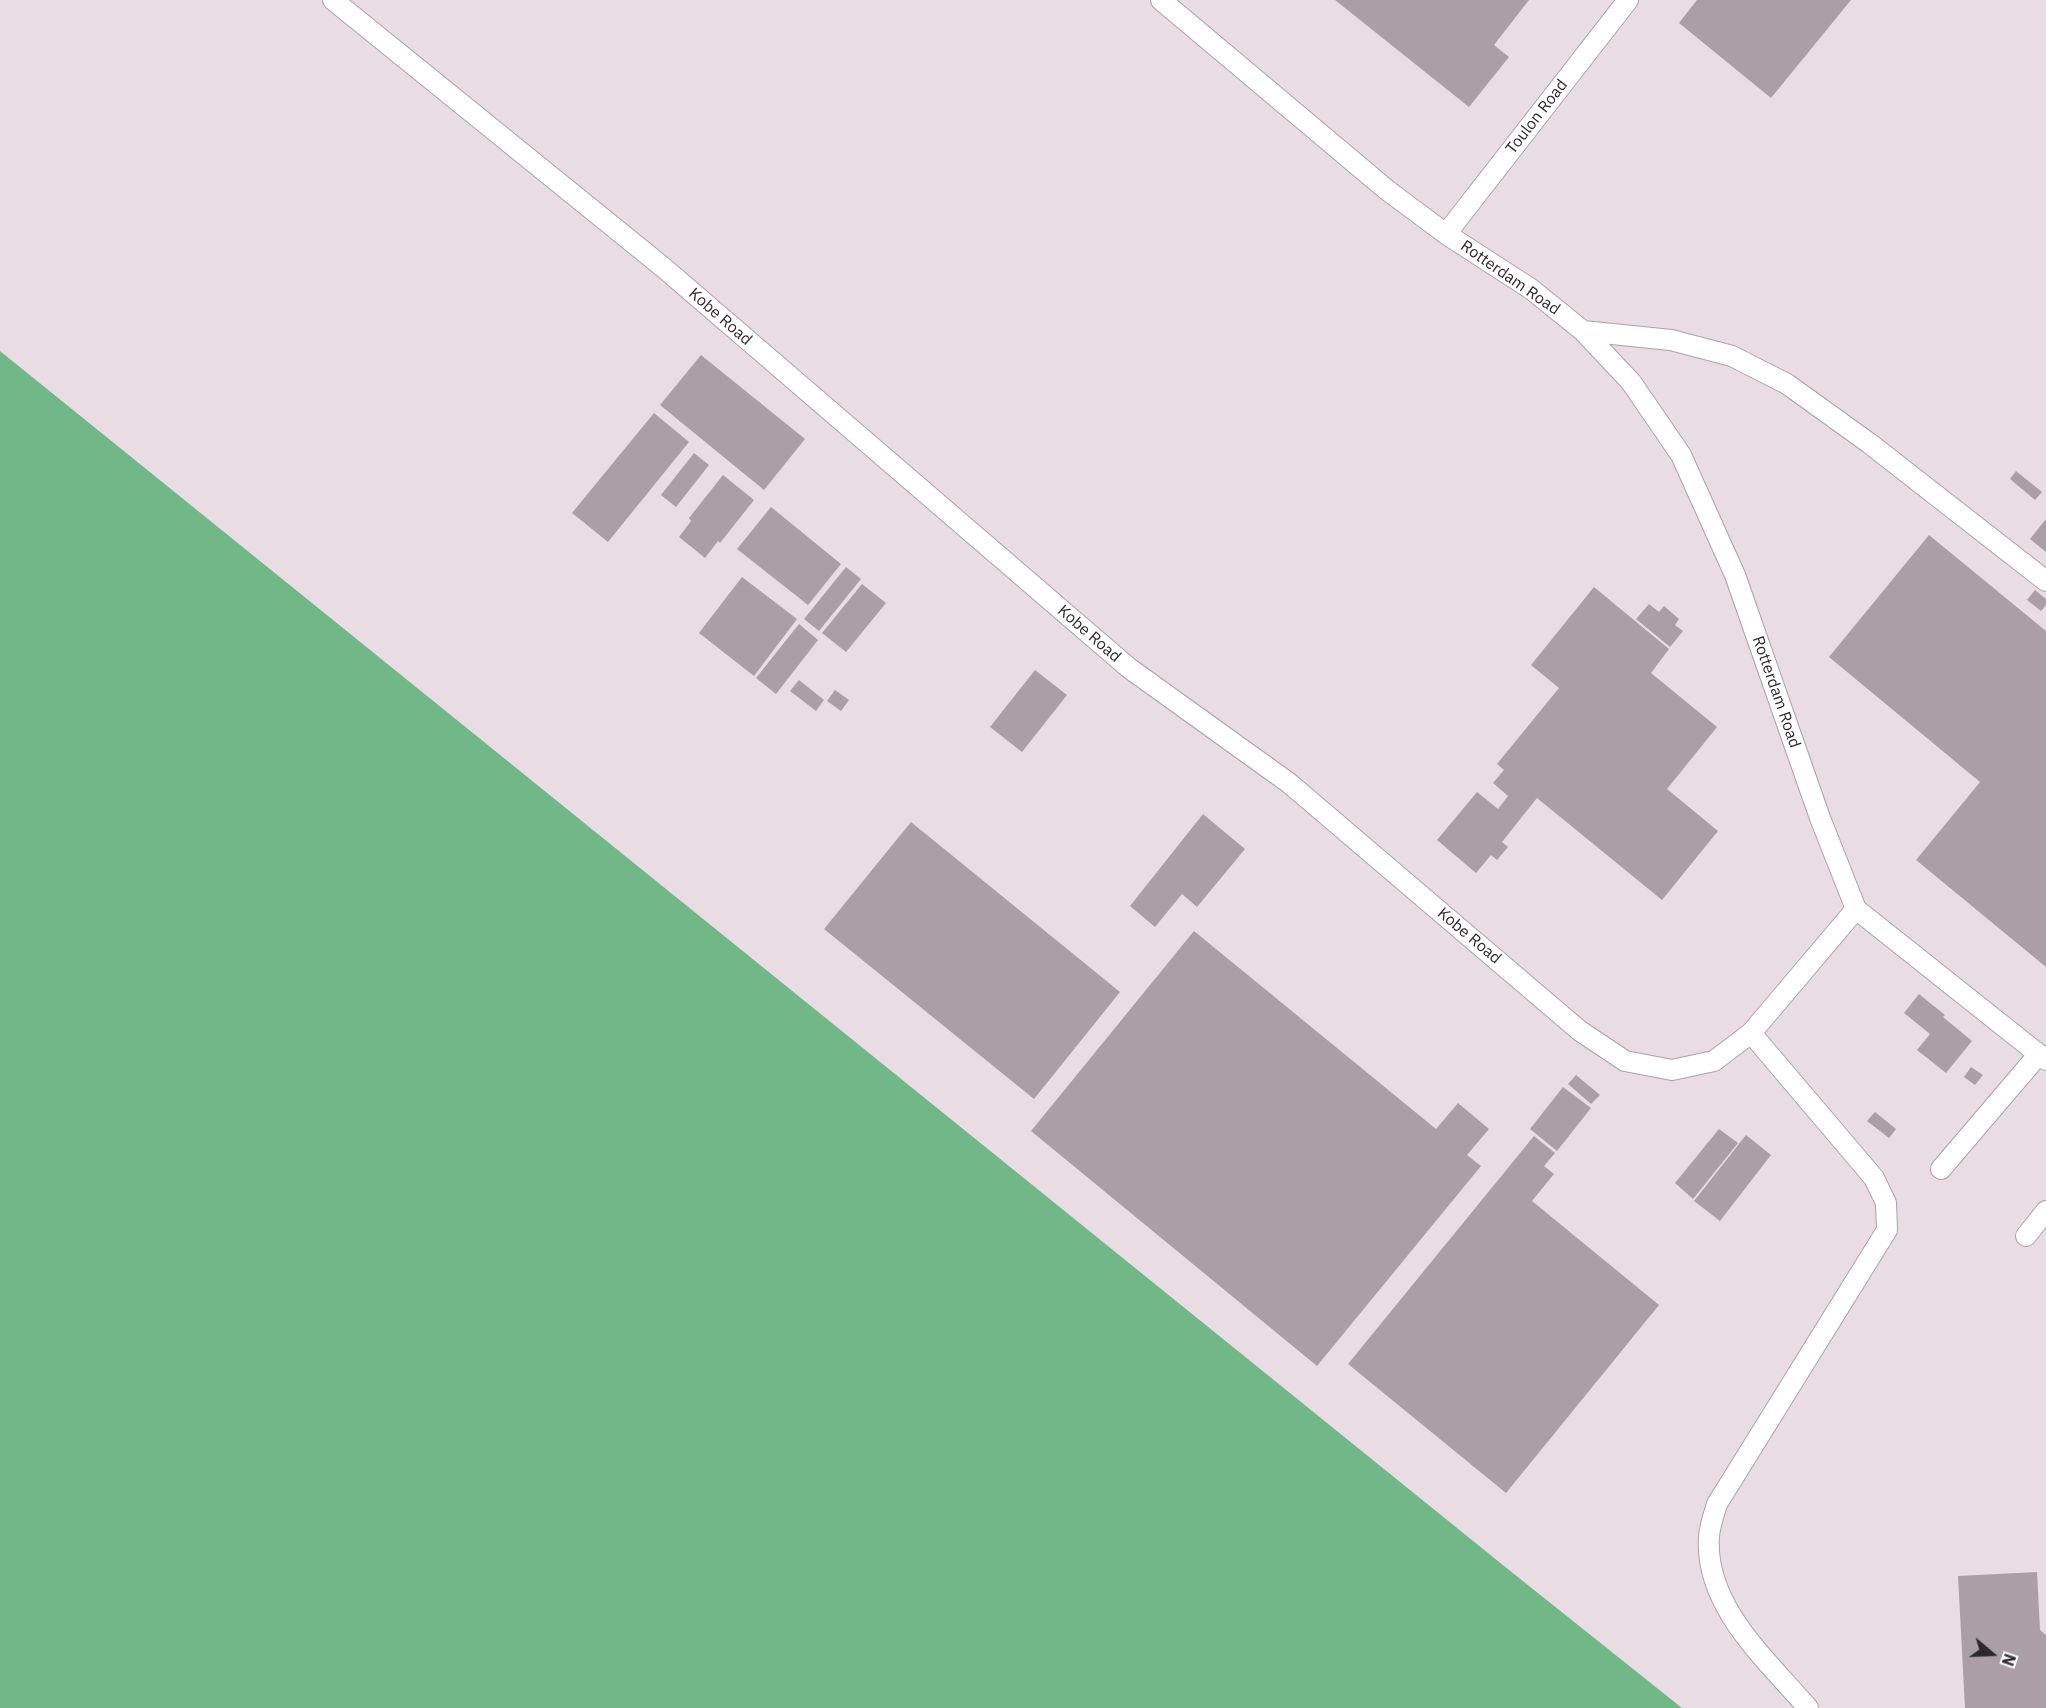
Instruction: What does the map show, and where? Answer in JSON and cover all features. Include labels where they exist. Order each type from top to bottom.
[{"type":"lane","name":"Kobe Road","points":[[333,0],[664,268],[1129,668],[1289,783],[1580,1030],[1624,1061],[1672,1070],[1714,1061],[1751,1033],[1856,909]]},
{"type":"lane","name":"Rotterdam Road","points":[[1161,0],[1347,158],[1446,234],[1532,289],[1583,331],[1630,382],[1682,455],[1735,575],[1820,818],[1856,909]]},
{"type":"lane","name":"Toulon Road","points":[[1446,234],[1628,0]]},
{"type":"lane","points":[[1583,331],[1671,340],[1732,356],[1787,384],[1869,443],[2046,581]]},
{"type":"lane","points":[[1856,909],[2042,1057],[1941,1169]]},
{"type":"lane","points":[[1751,1033],[1874,1178],[1886,1203],[1887,1230],[1717,1504],[1709,1535],[1711,1569],[1720,1597],[1744,1634],[1808,1708]]},
{"type":"lane","points":[[2026,1236],[2046,1211]]},
{"type":"shaded area","points":[[0,351],[1509,1570],[1682,1708],[0,1708]]},
{"type":"building","points":[[1335,0],[1529,0],[1494,45],[1509,57],[1469,107]]},
{"type":"building","points":[[1697,0],[1851,0],[1771,98],[1679,23]]},
{"type":"building","points":[[701,355],[805,439],[764,490],[660,405]]},
{"type":"building","points":[[654,413],[689,442],[608,542],[572,513]]},
{"type":"building","points":[[694,453],[709,465],[676,507],[661,495]]},
{"type":"building","points":[[2016,471],[2042,492],[2035,500],[2010,479]]},
{"type":"building","points":[[723,475],[754,500],[705,558],[679,537],[691,521],[689,518]]},
{"type":"building","points":[[771,507],[841,564],[808,605],[737,549]]},
{"type":"building","points":[[2046,519],[2046,552],[2030,539]]},
{"type":"building","points":[[1929,535],[2046,631],[2046,967],[1916,860],[1980,782],[1829,657]]},
{"type":"building","points":[[846,567],[861,579],[819,631],[804,619]]},
{"type":"building","points":[[742,577],[797,619],[754,676],[699,633]]},
{"type":"building","points":[[862,584],[886,603],[846,652],[822,633]]},
{"type":"building","points":[[1594,587],[1669,649],[1651,673],[1717,727],[1667,789],[1718,831],[1662,900],[1537,798],[1502,842],[1508,847],[1497,860],[1491,855],[1476,873],[1437,840],[1477,792],[1498,809],[1508,796],[1493,783],[1504,770],[1497,764],[1559,688],[1531,665]]},
{"type":"building","points":[[2035,590],[2046,599],[2046,605],[2041,611],[2027,600]]},
{"type":"building","points":[[1649,604],[1659,612],[1664,606],[1679,619],[1675,625],[1683,631],[1670,647],[1636,619]]},
{"type":"building","points":[[799,624],[818,640],[776,694],[756,678]]},
{"type":"building","points":[[1035,670],[1067,695],[1022,752],[990,727]]},
{"type":"building","points":[[799,680],[824,700],[816,711],[790,691]]},
{"type":"building","points":[[835,690],[849,700],[841,711],[827,701]]},
{"type":"building","points":[[1203,814],[1245,849],[1197,907],[1182,894],[1155,927],[1130,906]]},
{"type":"building","points":[[911,822],[1120,992],[1034,1099],[824,929]]},
{"type":"building","points":[[1194,931],[1436,1129],[1458,1103],[1489,1129],[1467,1155],[1481,1166],[1317,1366],[1031,1131]]},
{"type":"building","points":[[1919,994],[1972,1041],[1946,1073],[1917,1050],[1930,1034],[1904,1013]]},
{"type":"building","points":[[1971,1067],[1983,1075],[1975,1085],[1964,1077]]},
{"type":"building","points":[[1576,1075],[1600,1095],[1591,1104],[1568,1084]]},
{"type":"building","points":[[1563,1087],[1591,1108],[1557,1151],[1530,1129]]},
{"type":"building","points":[[1875,1112],[1896,1129],[1889,1138],[1867,1121]]},
{"type":"building","points":[[1719,1129],[1738,1143],[1693,1199],[1675,1183]]},
{"type":"building","points":[[1746,1135],[1771,1155],[1720,1221],[1694,1201]]},
{"type":"building","points":[[1534,1136],[1555,1153],[1544,1166],[1554,1174],[1532,1201],[1659,1305],[1506,1493],[1348,1364]]},
{"type":"building","points":[[2037,1572],[2040,1630],[2046,1635],[2046,1708],[1965,1708],[1958,1576]]}]
